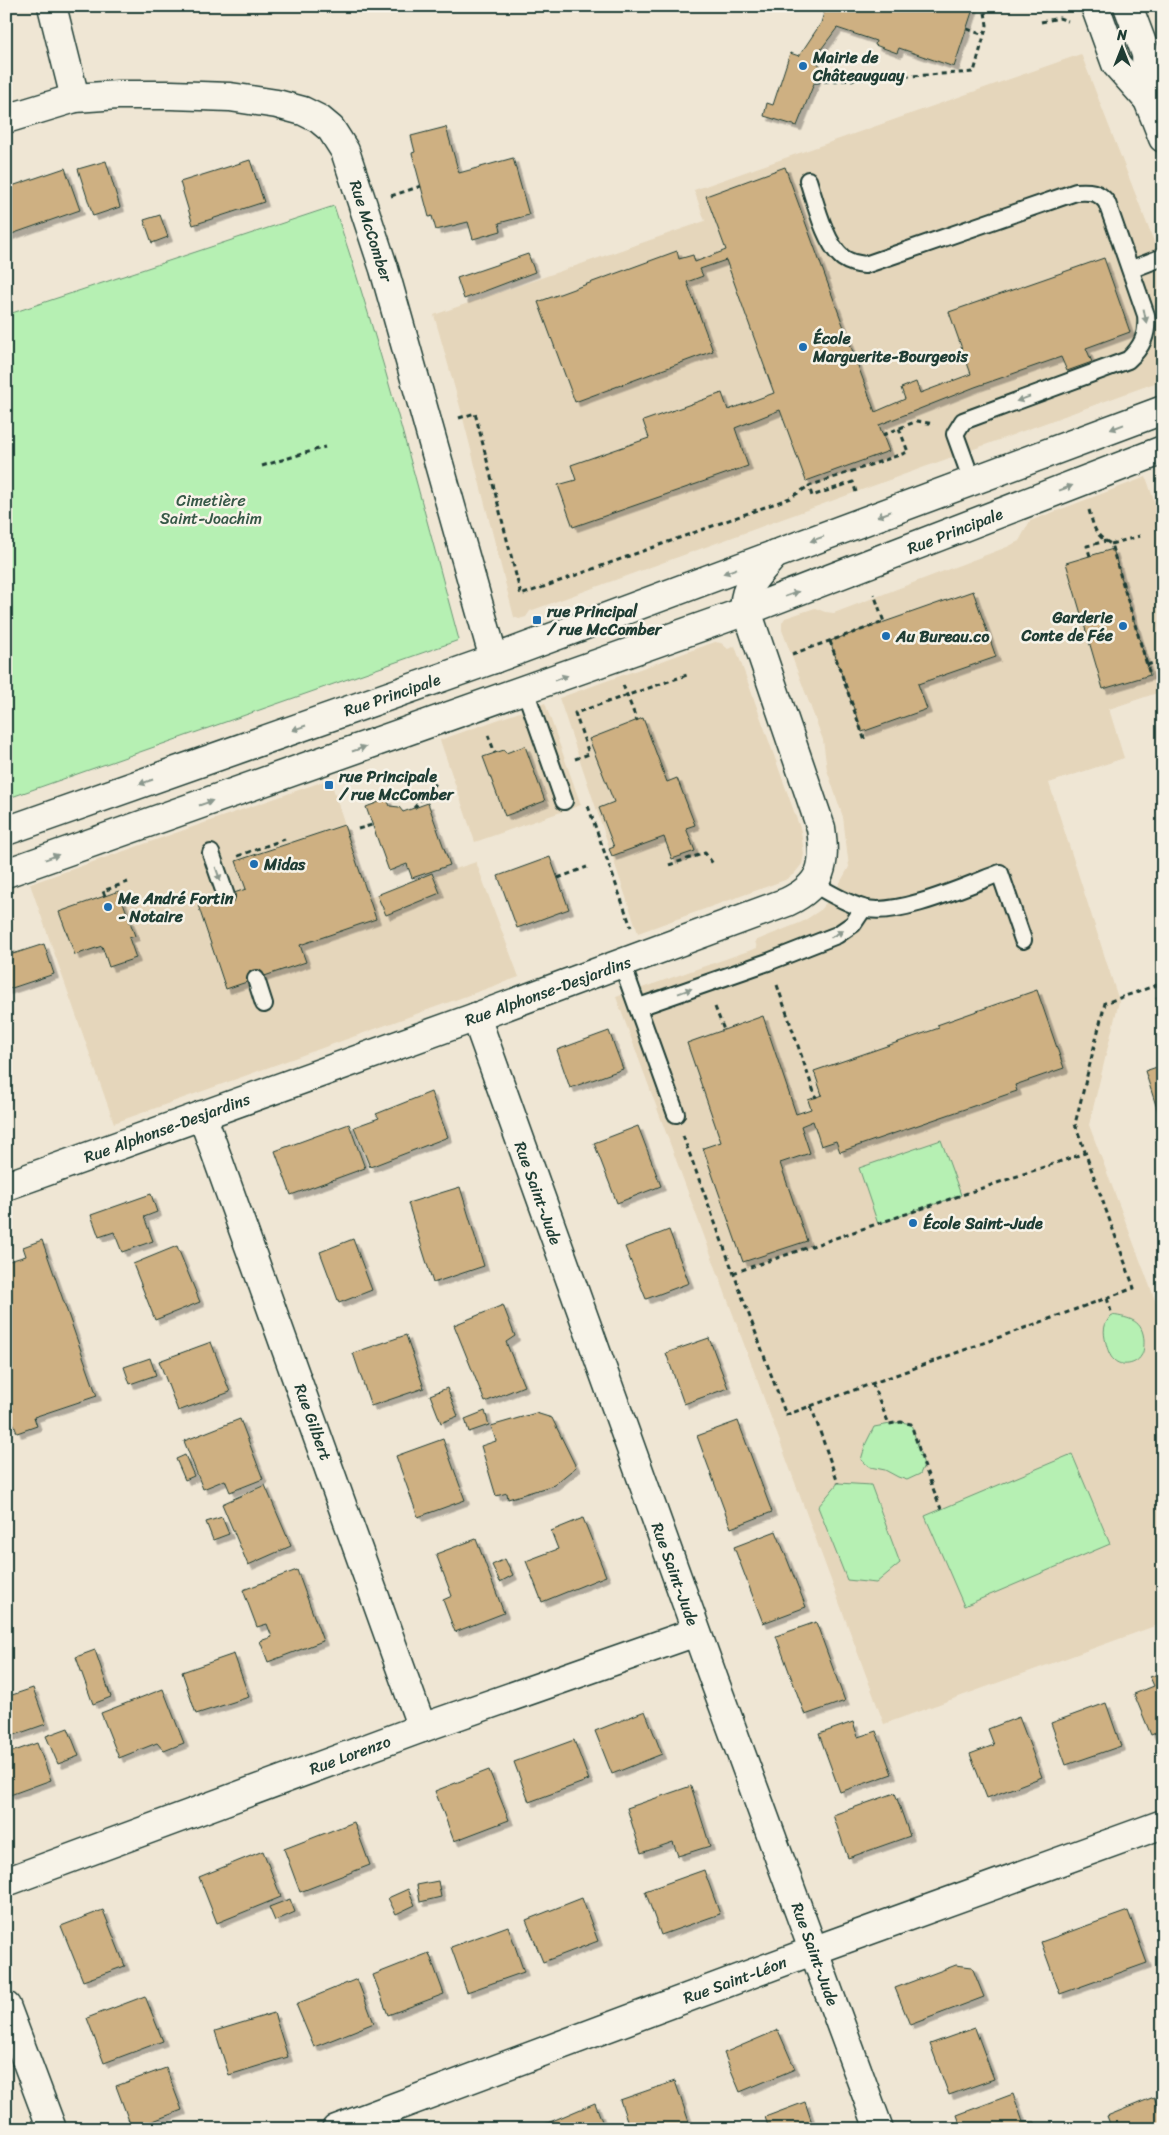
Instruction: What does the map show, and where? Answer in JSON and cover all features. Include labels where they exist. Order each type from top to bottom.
[{"type":"street","points":[[52,6],[75,98]]},
{"type":"street","points":[[1096,6],[1116,64],[1148,100]]},
{"type":"street","points":[[1128,6],[1146,54],[1148,100],[1163,138]]},
{"type":"street","name":"Rue McComber","points":[[6,119],[75,98],[136,95],[230,97],[254,100],[302,111],[319,119],[331,130],[345,151],[384,270],[494,659]]},
{"type":"street","name":"Rue Principale","points":[[6,831],[494,659],[1163,410]]},
{"type":"street","name":"Rue Principale","points":[[6,873],[746,611],[1163,450]]},
{"type":"street","points":[[776,554],[749,587],[744,600],[746,611],[821,828],[822,865],[814,884]]},
{"type":"street","name":"Rue Alphonse-Desjardins","points":[[6,1186],[622,964],[787,902],[800,896],[814,884]]},
{"type":"street","name":"Rue Saint-Jude","points":[[476,1017],[696,1632],[880,2129]]},
{"type":"street","name":"Rue Gilbert","points":[[202,1115],[422,1728]]},
{"type":"street","name":"Rue Lorenzo","points":[[6,1882],[422,1728],[696,1632]]},
{"type":"street","name":"Rue Saint-Léon","points":[[336,2129],[815,1950],[1163,1824]]},
{"type":"street","points":[[6,2006],[52,2129]]},
{"type":"lane","points":[[808,180],[832,245],[842,257],[851,262],[870,264],[1062,197],[1085,191],[1099,194],[1107,203],[1132,270],[1147,321],[1144,339],[1139,349],[1128,360],[963,421],[955,434],[972,481]]},
{"type":"lane","points":[[1132,270],[1163,256]]},
{"type":"lane","points":[[525,690],[564,801]]},
{"type":"lane","points":[[211,853],[226,896]]},
{"type":"lane","points":[[814,884],[863,909],[876,910],[927,901],[1000,873],[1023,940]]},
{"type":"lane","points":[[639,1007],[768,962],[837,935],[853,924],[863,909]]},
{"type":"lane","points":[[622,964],[676,1114]]},
{"type":"lane","points":[[256,979],[264,1004]]},
{"type":"path","points":[[815,82],[974,72],[987,25],[984,6]]},
{"type":"path","points":[[1041,22],[1059,18],[1071,20]]},
{"type":"path","points":[[966,29],[984,35]]},
{"type":"path","points":[[386,197],[421,186]]},
{"type":"path","points":[[459,418],[475,413],[521,595],[790,498],[809,486],[908,452],[899,428]]},
{"type":"path","points":[[883,435],[917,421]]},
{"type":"path","points":[[262,466],[324,447]]},
{"type":"path","points":[[809,486],[812,496],[853,482],[859,500]]},
{"type":"path","points":[[1088,504],[1095,530],[1101,539],[1111,544],[1150,675]]},
{"type":"path","points":[[1111,544],[1140,536]]},
{"type":"path","points":[[1090,556],[1087,546],[1106,541]]},
{"type":"path","points":[[788,655],[884,622],[874,594]]},
{"type":"path","points":[[830,641],[865,741]]},
{"type":"path","points":[[1147,664],[1163,660]]},
{"type":"path","points":[[572,760],[589,754],[575,713],[687,675]]},
{"type":"path","points":[[626,695],[637,721]]},
{"type":"path","points":[[414,808],[437,781]]},
{"type":"path","points":[[585,797],[633,933]]},
{"type":"path","points":[[358,829],[372,825]]},
{"type":"path","points":[[235,857],[250,854],[285,839]]},
{"type":"path","points":[[669,865],[684,857],[705,853],[714,865]]},
{"type":"path","points":[[558,878],[587,867]]},
{"type":"path","points":[[105,896],[103,891],[128,882]]},
{"type":"path","points":[[681,1132],[786,1415],[1134,1288],[1075,1124],[1106,1003],[1163,983]]},
{"type":"path","points":[[779,992],[816,1098]]},
{"type":"path","points":[[717,1013],[724,1030]]},
{"type":"path","points":[[733,1273],[1085,1153]]},
{"type":"path","points":[[1107,1298],[1112,1315]]},
{"type":"path","points":[[872,1384],[889,1424],[901,1422],[911,1424],[941,1509]]},
{"type":"path","points":[[811,1406],[838,1483]]},
{"type":"shaded area","name":"École Marguerite-Bourgeois","points":[[1081,54],[1163,265],[1163,380],[530,611],[526,617],[519,619],[514,617],[459,403],[434,315],[705,221],[694,190]]},
{"type":"shaded area","name":"École Saint-Jude","points":[[1146,477],[1163,527],[1163,691],[1109,709],[1124,758],[1049,783],[1119,1001],[1089,1125],[1163,1321],[1163,1623],[884,1724],[616,997],[757,948],[755,941],[802,922],[819,911],[833,895],[849,867],[843,817],[827,770],[823,740],[782,630],[782,623],[785,618],[815,608],[834,613],[1007,547],[1019,541],[1030,521]]},
{"type":"shaded area","points":[[715,642],[721,643],[728,649],[735,646],[801,831],[804,854],[802,864],[794,874],[785,880],[638,933],[559,698]]},
{"type":"shaded area","points":[[545,703],[581,805],[475,842],[440,740]]},
{"type":"shaded area","points":[[330,779],[369,898],[476,862],[519,977],[114,1123],[30,884]]},
{"type":"green space","name":"Cimetière Saint-Joachim","points":[[334,206],[384,368],[459,640],[6,799],[6,315]]},
{"type":"green space","points":[[941,1140],[961,1195],[878,1224],[859,1168]]},
{"type":"green space","points":[[1112,1315],[1130,1319],[1141,1328],[1144,1341],[1143,1351],[1139,1359],[1132,1363],[1120,1364],[1113,1359],[1109,1352],[1104,1331],[1107,1321]]},
{"type":"green space","points":[[901,1422],[911,1424],[924,1465],[920,1474],[907,1480],[885,1470],[870,1467],[861,1460],[866,1443],[874,1427]]},
{"type":"green space","points":[[1072,1454],[1110,1544],[964,1606],[925,1516]]},
{"type":"green space","points":[[838,1483],[871,1485],[900,1563],[876,1583],[847,1580],[818,1507]]},
{"type":"building","name":"Mairie de Châteauguay","points":[[826,6],[974,6],[954,67],[899,48],[897,53],[875,45],[876,41],[837,28],[813,60],[821,66],[797,126],[764,116],[767,103],[773,105],[790,53],[799,56],[821,23]]},
{"type":"building","points":[[446,127],[459,173],[513,158],[529,215],[499,223],[501,231],[473,239],[468,222],[436,230],[432,216],[429,217],[412,153],[415,152],[411,136]]},
{"type":"building","points":[[250,160],[264,202],[193,225],[180,182]]},
{"type":"building","points":[[106,161],[120,207],[93,216],[78,169]]},
{"type":"building","points":[[785,167],[875,412],[905,399],[901,388],[916,382],[920,393],[971,374],[949,312],[1104,258],[1130,332],[1086,348],[1092,362],[1067,371],[1061,357],[975,387],[879,425],[889,451],[806,481],[780,410],[735,428],[748,466],[573,527],[558,485],[576,480],[571,465],[649,438],[643,421],[722,393],[728,410],[774,393],[726,260],[700,269],[703,276],[687,282],[713,351],[575,402],[538,302],[677,251],[679,259],[693,255],[695,262],[726,250],[706,196]]},
{"type":"building","points":[[65,168],[80,210],[6,236],[6,188]]},
{"type":"building","points":[[160,215],[168,237],[152,243],[144,220]]},
{"type":"building","points":[[528,254],[535,272],[464,299],[457,278]]},
{"type":"building","points":[[1113,549],[1150,675],[1103,689],[1066,563]]},
{"type":"building","points":[[973,591],[996,657],[918,684],[927,709],[862,732],[830,641]]},
{"type":"building","points":[[643,718],[667,782],[677,778],[695,825],[686,828],[695,851],[672,859],[664,837],[612,856],[609,849],[614,847],[599,808],[614,802],[589,739]]},
{"type":"building","points":[[525,746],[545,801],[505,816],[483,757],[504,750],[506,753]]},
{"type":"building","points":[[387,799],[390,806],[399,807],[403,812],[428,803],[450,865],[412,878],[407,864],[389,871],[366,807]]},
{"type":"building","points":[[344,825],[376,919],[300,945],[306,962],[226,989],[198,905],[246,889],[236,861]]},
{"type":"building","points":[[550,857],[569,909],[517,928],[498,876]]},
{"type":"building","points":[[432,873],[440,893],[386,915],[377,895]]},
{"type":"building","points":[[119,891],[135,936],[129,938],[136,958],[109,967],[102,946],[75,955],[59,912]]},
{"type":"building","points":[[44,944],[54,974],[6,990],[6,949],[11,947],[13,954]]},
{"type":"building","points":[[1037,990],[1064,1068],[1015,1085],[1017,1091],[840,1152],[836,1141],[821,1146],[813,1121],[801,1126],[810,1153],[780,1163],[807,1241],[743,1262],[703,1148],[721,1142],[687,1043],[763,1016],[796,1114],[811,1109],[808,1100],[822,1095],[814,1071],[939,1028],[937,1025]]},
{"type":"building","points":[[1163,994],[1163,1014],[1156,997]]},
{"type":"building","points":[[609,1031],[623,1069],[570,1088],[557,1050]]},
{"type":"building","points":[[1163,1065],[1163,1117],[1160,1118],[1145,1071]]},
{"type":"building","points":[[431,1092],[448,1137],[370,1167],[354,1127],[379,1118],[376,1114]]},
{"type":"building","points":[[349,1124],[365,1168],[291,1195],[275,1151]]},
{"type":"building","points":[[638,1126],[661,1186],[617,1203],[594,1143]]},
{"type":"building","points":[[460,1187],[484,1266],[433,1283],[408,1203]]},
{"type":"building","points":[[151,1194],[157,1212],[144,1217],[153,1241],[122,1252],[114,1232],[99,1237],[91,1215]]},
{"type":"building","points":[[669,1230],[689,1283],[646,1299],[625,1247]]},
{"type":"building","points":[[353,1239],[372,1290],[339,1303],[320,1252]]},
{"type":"building","points":[[42,1240],[97,1396],[34,1417],[37,1426],[17,1433],[6,1404],[6,1262],[26,1256],[23,1247]]},
{"type":"building","points":[[177,1246],[200,1302],[155,1320],[133,1264]]},
{"type":"building","points":[[503,1305],[515,1336],[506,1342],[524,1386],[485,1402],[454,1325]]},
{"type":"building","points":[[406,1335],[424,1388],[371,1406],[353,1353]]},
{"type":"building","points":[[709,1338],[728,1388],[684,1404],[666,1353]]},
{"type":"building","points":[[211,1342],[230,1392],[178,1411],[159,1361]]},
{"type":"building","points":[[150,1358],[156,1375],[130,1384],[124,1367]]},
{"type":"building","points":[[447,1388],[458,1416],[441,1423],[430,1395]]},
{"type":"building","points":[[485,1411],[489,1425],[469,1432],[465,1419]]},
{"type":"building","points":[[536,1413],[552,1418],[576,1467],[554,1485],[508,1499],[507,1493],[496,1496],[481,1446],[496,1441],[491,1426]]},
{"type":"building","points":[[240,1419],[263,1479],[230,1492],[225,1480],[203,1489],[184,1441]]},
{"type":"building","points":[[738,1421],[772,1512],[731,1528],[697,1436]]},
{"type":"building","points":[[443,1439],[465,1500],[418,1517],[396,1456]]},
{"type":"building","points":[[185,1455],[194,1476],[185,1480],[176,1459]]},
{"type":"building","points":[[265,1485],[291,1546],[248,1565],[222,1504]]},
{"type":"building","points":[[222,1517],[229,1534],[213,1540],[206,1522]]},
{"type":"building","points":[[583,1518],[606,1576],[542,1602],[526,1561],[558,1549],[551,1531]]},
{"type":"building","points":[[776,1531],[806,1607],[763,1623],[734,1547]]},
{"type":"building","points":[[476,1539],[504,1613],[455,1632],[443,1600],[452,1596],[436,1554]]},
{"type":"building","points":[[505,1559],[513,1575],[500,1582],[492,1565]]},
{"type":"building","points":[[297,1570],[323,1641],[268,1662],[260,1641],[272,1637],[267,1624],[257,1627],[243,1590]]},
{"type":"building","points":[[816,1622],[845,1701],[805,1715],[776,1636]]},
{"type":"building","points":[[95,1650],[111,1697],[93,1704],[76,1657]]},
{"type":"building","points":[[234,1654],[249,1697],[196,1714],[182,1672]]},
{"type":"building","points":[[1163,1672],[1163,1730],[1151,1735],[1134,1694],[1154,1686],[1150,1677]]},
{"type":"building","points":[[33,1688],[46,1724],[6,1738],[6,1697]]},
{"type":"building","points":[[163,1689],[184,1743],[164,1751],[157,1743],[119,1758],[101,1713]]},
{"type":"building","points":[[1106,1703],[1121,1746],[1066,1765],[1051,1723]]},
{"type":"building","points":[[645,1711],[662,1754],[612,1774],[595,1731]]},
{"type":"building","points":[[1019,1717],[1042,1777],[987,1798],[970,1754],[994,1745],[988,1729]]},
{"type":"building","points":[[853,1722],[858,1737],[876,1731],[892,1774],[840,1792],[819,1734]]},
{"type":"building","points":[[68,1728],[79,1756],[58,1764],[46,1736]]},
{"type":"building","points":[[574,1740],[589,1780],[529,1802],[514,1762]]},
{"type":"building","points":[[37,1743],[51,1780],[10,1795],[6,1785],[6,1754]]},
{"type":"building","points":[[489,1770],[509,1820],[454,1841],[435,1791]]},
{"type":"building","points":[[691,1786],[710,1846],[678,1856],[673,1842],[641,1853],[627,1808]]},
{"type":"building","points":[[895,1793],[910,1836],[848,1858],[833,1815]]},
{"type":"building","points":[[354,1822],[370,1865],[300,1892],[284,1849]]},
{"type":"building","points":[[263,1851],[281,1897],[217,1923],[199,1877]]},
{"type":"building","points":[[704,1870],[720,1914],[661,1935],[645,1891]]},
{"type":"building","points":[[438,1881],[441,1897],[420,1902],[417,1885]]},
{"type":"building","points":[[408,1889],[415,1905],[396,1914],[388,1898]]},
{"type":"building","points":[[582,1898],[598,1941],[543,1962],[526,1920]]},
{"type":"building","points":[[290,1899],[295,1912],[275,1921],[269,1907]]},
{"type":"building","points":[[103,1910],[125,1966],[83,1981],[61,1926]]},
{"type":"building","points":[[1128,1911],[1147,1963],[1060,1994],[1041,1942]]},
{"type":"building","points":[[508,1926],[524,1972],[467,1992],[451,1947]]},
{"type":"building","points":[[429,1953],[444,1994],[388,2015],[373,1975]]},
{"type":"building","points":[[956,1965],[972,1967],[984,1997],[910,2025],[895,1988]]},
{"type":"building","points":[[357,1979],[374,2023],[314,2047],[296,2004]]},
{"type":"building","points":[[145,1996],[163,2041],[104,2063],[87,2018]]},
{"type":"building","points":[[274,2013],[288,2057],[229,2075],[215,2031]]},
{"type":"building","points":[[975,2028],[994,2079],[949,2095],[930,2044]]},
{"type":"building","points":[[778,2030],[795,2069],[740,2092],[724,2053]]},
{"type":"building","points":[[166,2068],[182,2110],[132,2129],[116,2086]]},
{"type":"building","points":[[675,2081],[690,2125],[679,2129],[630,2129],[620,2100]]},
{"type":"building","points":[[1013,2094],[1023,2122],[1035,2122],[1037,2129],[962,2129],[957,2115]]},
{"type":"building","points":[[1154,2097],[1163,2119],[1163,2129],[1112,2129],[1107,2116]]},
{"type":"building","points":[[805,2102],[814,2129],[769,2129],[765,2117]]},
{"type":"building","points":[[595,2103],[605,2129],[538,2129],[538,2127]]},
{"type":"place","name":"Mairie de Châteauguay","points":[[803,66]]},
{"type":"place","name":"École Marguerite-Bourgeois","points":[[803,347]]},
{"type":"place","name":"rue Principal / rue McComber","points":[[537,620]]},
{"type":"place","name":"Garderie Conte de Fée","points":[[1123,626]]},
{"type":"place","name":"Au Bureau.co","points":[[886,636]]},
{"type":"place","name":"rue Principale / rue McComber","points":[[329,785]]},
{"type":"place","name":"Midas","points":[[254,864]]},
{"type":"place","name":"Me André Fortin - Notaire","points":[[108,907]]},
{"type":"place","name":"École Saint-Jude","points":[[913,1223]]}]
